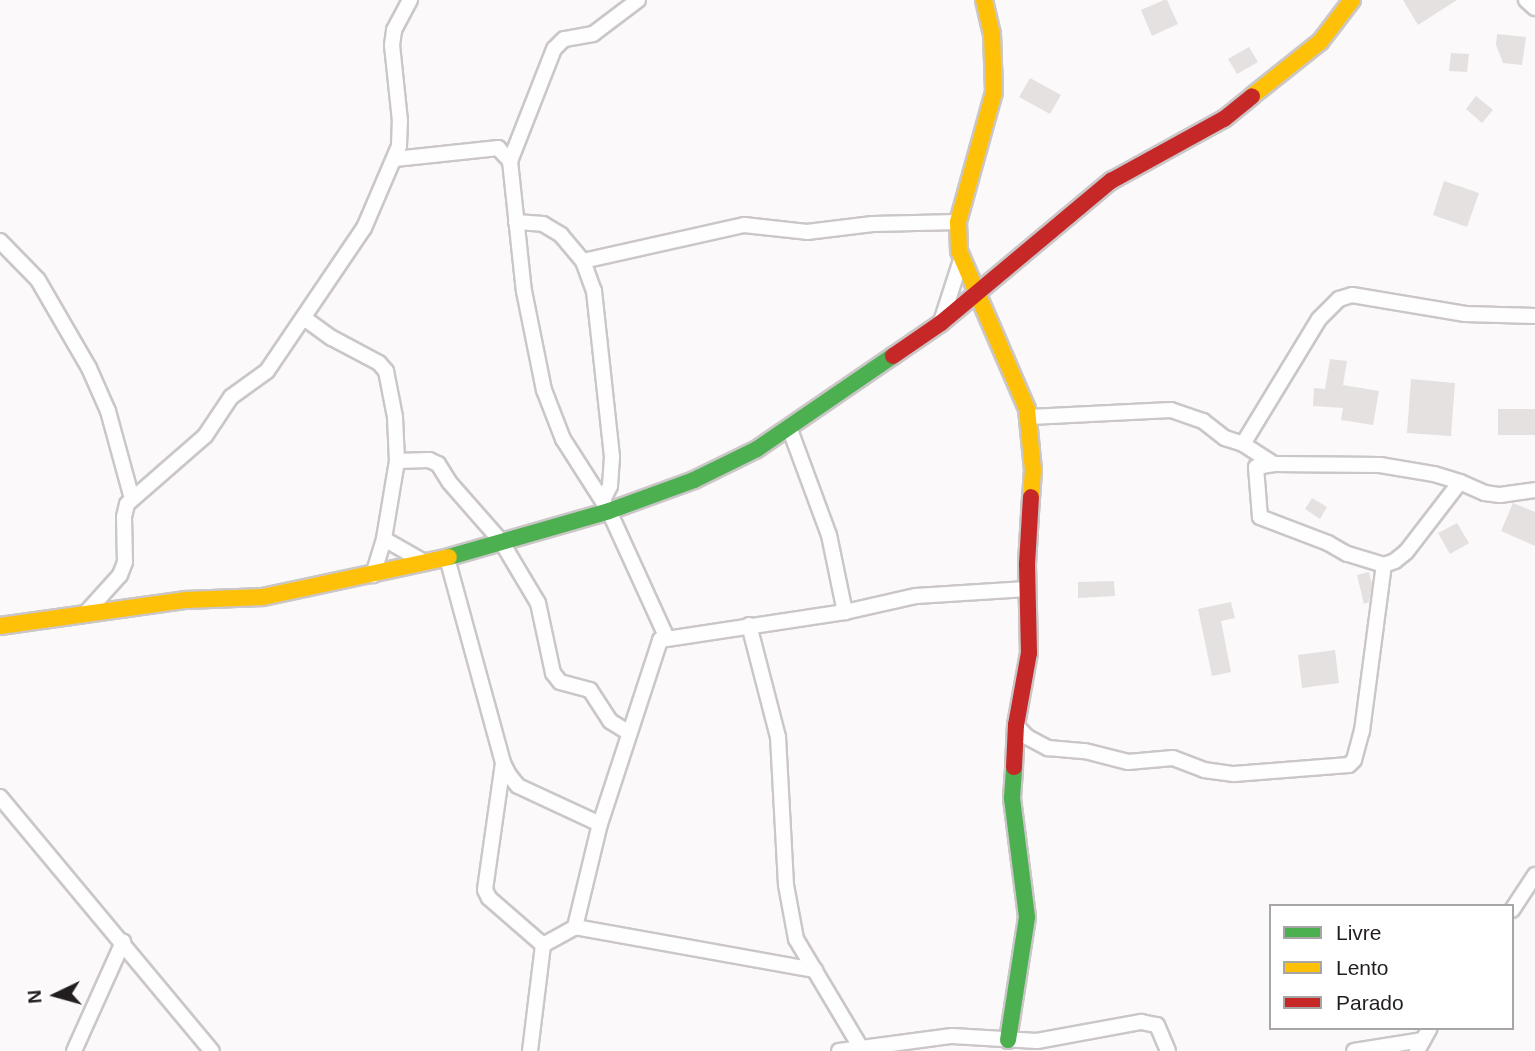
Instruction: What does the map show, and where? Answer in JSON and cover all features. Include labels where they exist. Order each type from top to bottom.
[{"type":"street","points":[[83,616],[120,575],[125,562],[125,510],[132,499],[205,436],[231,397],[267,371],[364,228],[401,139],[392,45],[394,30],[410,0]]},
{"type":"street","points":[[638,0],[593,34],[564,39],[554,49],[509,161],[524,291],[544,390],[563,439],[606,506],[666,636]]},
{"type":"street","points":[[984,0],[992,34],[994,92],[958,222],[961,260],[1017,381],[1030,417],[1033,470],[1027,589],[1029,653],[1016,725],[1013,825],[1027,917],[1008,1040]]},
{"type":"street","points":[[0,626],[186,600],[263,597],[426,563],[682,484],[744,456],[941,323],[1111,181],[1202,134],[1284,74],[1332,30],[1352,0]]},
{"type":"street","points":[[1525,0],[1535,8]]},
{"type":"street","points":[[394,159],[498,148],[509,161]]},
{"type":"street","points":[[516,222],[532,222],[551,227],[583,261],[597,307],[612,457],[606,506]]},
{"type":"street","points":[[583,261],[744,225],[807,232],[873,224],[958,222]]},
{"type":"street","points":[[0,241],[38,280],[89,368],[108,411],[132,499]]},
{"type":"street","points":[[941,323],[961,260]]},
{"type":"street","points":[[1242,444],[1319,319],[1339,299],[1352,295],[1465,314],[1535,316]]},
{"type":"street","points":[[304,318],[383,367],[395,417],[397,461],[384,539],[373,575]]},
{"type":"street","points":[[1030,417],[1171,410],[1188,414],[1225,438],[1242,444],[1274,464]]},
{"type":"street","points":[[789,427],[829,535],[845,612]]},
{"type":"street","points":[[397,461],[429,460],[438,464],[450,483],[502,541],[538,603],[553,673],[560,682],[590,690],[610,721],[629,733]]},
{"type":"street","points":[[1460,481],[1406,552],[1395,561],[1384,565],[1347,554],[1328,543],[1260,517],[1256,467],[1274,464],[1380,465],[1460,481],[1493,494],[1535,491]]},
{"type":"street","points":[[384,539],[426,563]]},
{"type":"street","points":[[447,558],[503,763],[519,786],[600,824]]},
{"type":"street","points":[[1016,725],[1027,737],[1048,748],[1084,751],[1128,762],[1173,758],[1204,770],[1234,774],[1349,765],[1354,760],[1362,730],[1384,565]]},
{"type":"street","points":[[575,927],[600,824],[656,646],[666,636],[845,612],[916,596],[1027,589]]},
{"type":"street","points":[[749,625],[778,737],[786,885],[791,915],[802,953],[862,1048]]},
{"type":"street","points":[[503,763],[485,890],[489,898],[542,945]]},
{"type":"street","points":[[0,797],[212,1051]]},
{"type":"street","points":[[1514,907],[1535,875]]},
{"type":"street","points":[[542,945],[575,927],[815,970]]},
{"type":"street","points":[[74,1051],[123,942]]},
{"type":"street","points":[[530,1051],[542,945]]},
{"type":"street","points":[[839,1051],[952,1036],[1008,1040],[1068,1037],[1151,1022],[1157,1025],[1168,1051]]},
{"type":"street","points":[[1354,1051],[1424,1040]]},
{"type":"building","points":[[1167,0],[1178,24],[1152,36],[1141,10]]},
{"type":"building","points":[[1403,0],[1457,0],[1418,25]]},
{"type":"building","points":[[1497,34],[1526,37],[1522,65],[1503,63],[1496,45]]},
{"type":"building","points":[[1249,47],[1258,62],[1237,74],[1228,59]]},
{"type":"building","points":[[1451,53],[1469,54],[1467,72],[1449,71]]},
{"type":"building","points":[[1030,78],[1061,95],[1050,114],[1019,97]]},
{"type":"building","points":[[1476,96],[1493,110],[1482,123],[1466,109]]},
{"type":"building","points":[[1444,181],[1479,193],[1467,227],[1433,215]]},
{"type":"building","points":[[1330,359],[1347,361],[1343,385],[1379,391],[1373,425],[1341,420],[1343,408],[1313,406],[1314,388],[1325,389]]},
{"type":"building","points":[[1411,379],[1455,383],[1451,436],[1407,433]]},
{"type":"building","points":[[1498,409],[1535,409],[1535,435],[1498,435]]},
{"type":"building","points":[[1312,498],[1327,507],[1320,519],[1305,509]]},
{"type":"building","points":[[1513,503],[1535,512],[1535,546],[1501,531]]},
{"type":"building","points":[[1457,523],[1469,543],[1450,554],[1438,533]]},
{"type":"building","points":[[1369,572],[1372,584],[1369,602],[1364,604],[1357,575]]},
{"type":"building","points":[[1114,581],[1115,596],[1078,598],[1078,582]]},
{"type":"building","points":[[1231,602],[1235,618],[1221,621],[1231,672],[1212,676],[1198,609]]},
{"type":"building","points":[[1335,650],[1339,683],[1302,688],[1298,655]]},
{"type":"traffic: fast","points":[[449,557],[609,511],[694,480],[757,449],[893,356]]},
{"type":"traffic: fast","points":[[1008,1040],[1027,917],[1012,798],[1014,767]]},
{"type":"traffic: slow","points":[[984,0],[992,34],[994,92],[958,222],[959,251],[1027,409],[1033,470],[1031,497]]},
{"type":"traffic: slow","points":[[1252,96],[1320,42],[1352,0]]},
{"type":"traffic: slow","points":[[0,626],[186,600],[263,597],[449,557]]},
{"type":"traffic: jam","points":[[893,356],[941,323],[1111,181],[1224,119],[1252,96]]},
{"type":"traffic: jam","points":[[1014,767],[1016,725],[1029,653],[1027,564],[1031,497]]}]
